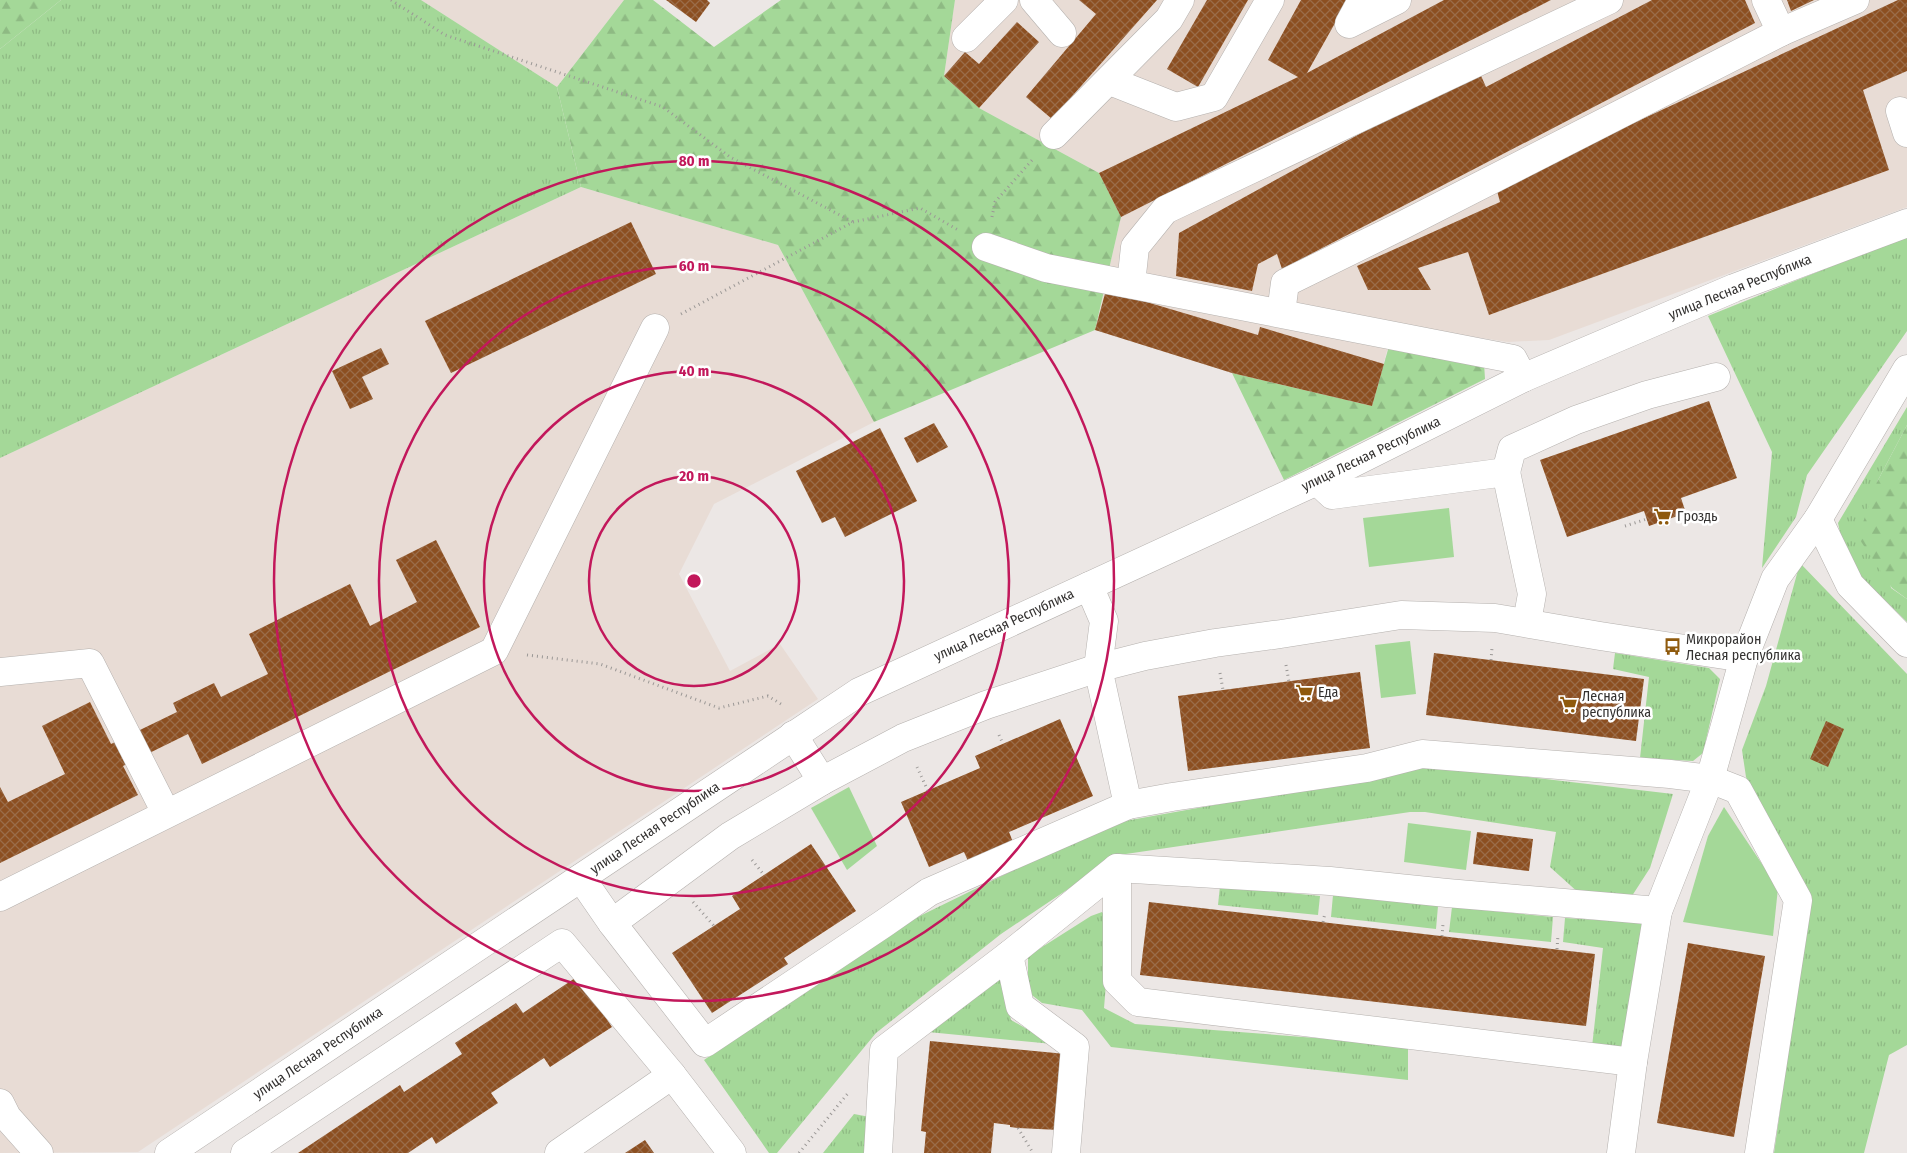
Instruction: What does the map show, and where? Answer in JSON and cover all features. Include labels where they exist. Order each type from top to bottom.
[{"type":"street","points":[[966,38],[1004,0]]},
{"type":"street","points":[[1034,0],[1062,34]]},
{"type":"street","points":[[1054,135],[1169,20],[1180,0]]},
{"type":"street","points":[[1110,81],[1176,106],[1214,97],[1270,0]]},
{"type":"street","points":[[1362,0],[1349,24],[1397,0]]},
{"type":"street","points":[[1131,284],[1135,248],[1165,210],[1609,0]]},
{"type":"street","points":[[1766,0],[1781,32]]},
{"type":"street","points":[[1281,313],[1285,282],[1403,225],[1781,32],[1855,0]]},
{"type":"street","name":"улица Лесная Республика","points":[[169,1153],[859,692],[1317,481],[1523,378],[1734,288],[1907,222]]},
{"type":"street","points":[[986,247],[1046,268],[1513,358],[1523,378]]},
{"type":"street","points":[[0,897],[494,651],[655,328]]},
{"type":"street","points":[[1626,1153],[1622,1153],[1633,1062],[1658,911],[1710,779],[1744,658],[1775,579],[1818,519],[1907,369]]},
{"type":"street","points":[[1527,622],[1532,594],[1506,472],[1512,448],[1576,420],[1647,395],[1716,377]]},
{"type":"street","points":[[1317,481],[1332,495],[1506,472]]},
{"type":"street","points":[[1818,519],[1850,585],[1907,643]]},
{"type":"street","points":[[1089,586],[1104,621],[1098,668],[1128,805]]},
{"type":"street","points":[[612,923],[730,836],[822,781],[903,738],[986,705],[1098,668],[1145,656],[1215,643],[1401,615],[1496,618],[1744,658]]},
{"type":"street","points":[[0,672],[90,663],[166,813]]},
{"type":"street","points":[[802,729],[822,781]]},
{"type":"street","points":[[581,878],[612,923],[705,1043],[929,892],[1128,805],[1367,768],[1422,754],[1670,774],[1710,779],[1738,790],[1798,900],[1759,1153]]},
{"type":"street","points":[[878,1153],[884,1050],[1009,955],[1117,868],[1330,881],[1658,911]]},
{"type":"street","points":[[1117,868],[1117,981],[1138,1002],[1633,1062]]},
{"type":"street","points":[[244,1153],[562,943],[672,1075],[732,1153]]},
{"type":"street","points":[[1009,955],[1020,1006],[1075,1047],[1066,1153]]},
{"type":"street","points":[[559,1153],[672,1075]]},
{"type":"street","points":[[0,1103],[7,1117],[40,1153]]},
{"type":"path","points":[[391,0],[445,35],[663,107],[730,157],[853,222]]},
{"type":"path","points":[[655,328],[853,222],[920,208],[986,247],[995,202],[1054,135]]},
{"type":"path","points":[[1625,526],[1647,519]]},
{"type":"path","points":[[494,651],[600,664],[720,708],[768,696],[802,729]]},
{"type":"path","points":[[799,1153],[854,1086]]},
{"type":"path","points":[[1018,1128],[1033,1153]]},
{"type":"shaded area","points":[[421,0],[624,0],[557,87]]},
{"type":"shaded area","points":[[955,0],[1907,0],[1907,207],[1549,340],[1508,342],[1394,325],[1372,406],[1232,373],[1095,330],[1121,217],[1099,173],[979,108],[944,76]]},
{"type":"shaded area","points":[[581,187],[778,245],[874,422],[714,504],[679,574],[730,671],[780,644],[818,699],[138,1152],[0,1153],[0,458]]},
{"type":"green space","points":[[0,0],[61,0],[0,49]]},
{"type":"green space","points":[[61,0],[421,0],[557,87],[581,187],[0,458],[0,49]]},
{"type":"green space","points":[[624,0],[653,0],[714,47],[781,0],[955,0],[944,76],[979,108],[1099,173],[1121,217],[1095,330],[874,422],[778,245],[581,187],[557,87]]},
{"type":"green space","points":[[1907,236],[1907,331],[1807,475],[1796,517],[1762,568],[1772,452],[1708,316]]},
{"type":"green space","points":[[1389,346],[1484,363],[1485,379],[1284,480],[1232,373],[1372,406]]},
{"type":"green space","points":[[1907,407],[1907,425],[1877,482],[1891,588],[1907,599],[1907,622],[1858,574],[1843,547],[1838,523]]},
{"type":"green space","points":[[1907,425],[1907,599],[1892,588],[1858,537],[1877,482]]},
{"type":"green space","points":[[1449,508],[1454,557],[1369,567],[1363,518]]},
{"type":"green space","points":[[1800,563],[1907,674],[1907,1045],[1889,1055],[1864,1153],[1774,1153],[1810,899],[1746,777],[1742,750],[1766,686]]},
{"type":"green space","points":[[1410,641],[1416,694],[1381,698],[1375,645]]},
{"type":"green space","points":[[1615,653],[1709,668],[1720,679],[1703,753],[1693,761],[1640,758],[1649,677],[1613,669]]},
{"type":"green space","points":[[1434,766],[1673,794],[1650,868],[1630,899],[1581,895],[1550,867],[1556,832],[1425,812],[1410,812],[1119,855],[1001,934],[876,1033],[777,1153],[769,1153],[704,1060],[885,933],[1108,824]]},
{"type":"green space","points":[[849,787],[877,846],[847,870],[811,808]]},
{"type":"green space","points":[[1724,807],[1778,888],[1773,936],[1683,922],[1708,836]]},
{"type":"green space","points":[[1408,823],[1471,831],[1466,870],[1404,862]]},
{"type":"green space","points":[[1220,886],[1320,896],[1318,915],[1218,905]]},
{"type":"green space","points":[[1333,895],[1438,906],[1436,929],[1331,917]]},
{"type":"green space","points":[[1452,907],[1553,917],[1551,942],[1449,932]]},
{"type":"green space","points":[[1102,912],[1111,924],[1104,1008],[1135,1024],[1408,1045],[1408,1080],[1111,1047],[1082,1010],[1042,1003],[1028,992],[1028,956],[1091,916]]},
{"type":"green space","points":[[1565,918],[1647,923],[1626,1052],[1592,1047],[1603,948],[1563,942]]},
{"type":"green space","points":[[999,973],[1011,1020],[1053,1044],[928,1032]]},
{"type":"green space","points":[[854,1114],[870,1117],[867,1153],[823,1153]]},
{"type":"building","points":[[666,0],[707,0],[710,3],[696,22]]},
{"type":"building","points":[[1079,0],[1157,0],[1052,119],[1026,97],[1096,14]]},
{"type":"building","points":[[1207,0],[1248,0],[1198,87],[1167,69]]},
{"type":"building","points":[[1301,0],[1348,0],[1307,73],[1444,0],[1551,0],[1121,217],[1099,173],[1298,77],[1268,60]]},
{"type":"building","points":[[1652,0],[1745,0],[1755,23],[1282,269],[1277,254],[1258,264],[1252,291],[1176,276],[1179,233],[1478,69],[1486,87]]},
{"type":"building","points":[[1787,0],[1814,0],[1791,11]]},
{"type":"building","points":[[1898,0],[1907,0],[1907,71],[1863,90],[1889,170],[1489,315],[1468,252],[1418,268],[1431,290],[1368,290],[1357,266],[1500,202],[1496,187]]},
{"type":"building","points":[[1017,22],[1039,42],[979,108],[944,76],[965,52],[979,64]]},
{"type":"building","points":[[631,222],[656,274],[451,373],[425,321]]},
{"type":"building","points":[[1106,290],[1258,335],[1260,327],[1384,364],[1372,406],[1232,373],[1095,330]]},
{"type":"building","points":[[381,348],[389,364],[362,377],[373,399],[350,409],[332,371]]},
{"type":"building","points":[[1709,401],[1737,478],[1681,498],[1686,513],[1649,526],[1644,511],[1567,537],[1540,460]]},
{"type":"building","points":[[934,423],[948,447],[917,463],[904,438]]},
{"type":"building","points":[[880,428],[917,501],[845,537],[835,517],[822,523],[796,471]]},
{"type":"building","points":[[436,540],[480,627],[202,764],[188,734],[123,766],[138,795],[0,863],[0,787],[8,802],[65,774],[42,726],[90,702],[111,744],[177,712],[173,703],[214,683],[221,697],[268,674],[249,634],[350,584],[370,626],[417,602],[396,560]]},
{"type":"building","points":[[1434,653],[1644,679],[1636,741],[1426,715]]},
{"type":"building","points":[[1360,672],[1370,748],[1188,771],[1178,696]]},
{"type":"building","points":[[1060,719],[1093,796],[1009,832],[1013,842],[968,861],[964,852],[929,867],[901,802],[980,768],[975,756]]},
{"type":"building","points":[[1826,721],[1844,729],[1828,767],[1810,759]]},
{"type":"building","points":[[1477,832],[1533,839],[1529,871],[1473,864]]},
{"type":"building","points":[[811,844],[856,911],[784,958],[788,964],[712,1013],[672,953],[740,909],[732,896]]},
{"type":"building","points":[[1149,902],[1595,954],[1586,1026],[1140,975]]},
{"type":"building","points":[[1688,943],[1765,956],[1734,1137],[1657,1123]]},
{"type":"building","points":[[578,976],[612,1027],[550,1067],[544,1058],[491,1093],[498,1103],[436,1144],[432,1137],[408,1153],[298,1153],[400,1085],[404,1092],[462,1054],[455,1043],[516,1003],[523,1013]]},
{"type":"building","points":[[930,1041],[1066,1054],[1059,1130],[1018,1128],[994,1123],[991,1153],[924,1153],[926,1132],[921,1131]]},
{"type":"building","points":[[645,1140],[654,1153],[625,1153]]},
{"type":"place","name":"Гроздь","points":[[1663,516]]},
{"type":"place","name":"Микрорайон Лесная республика","points":[[1672,647]]},
{"type":"place","name":"Еда","points":[[1304,692]]},
{"type":"place","name":"Лесная республика","points":[[1568,704]]}]
